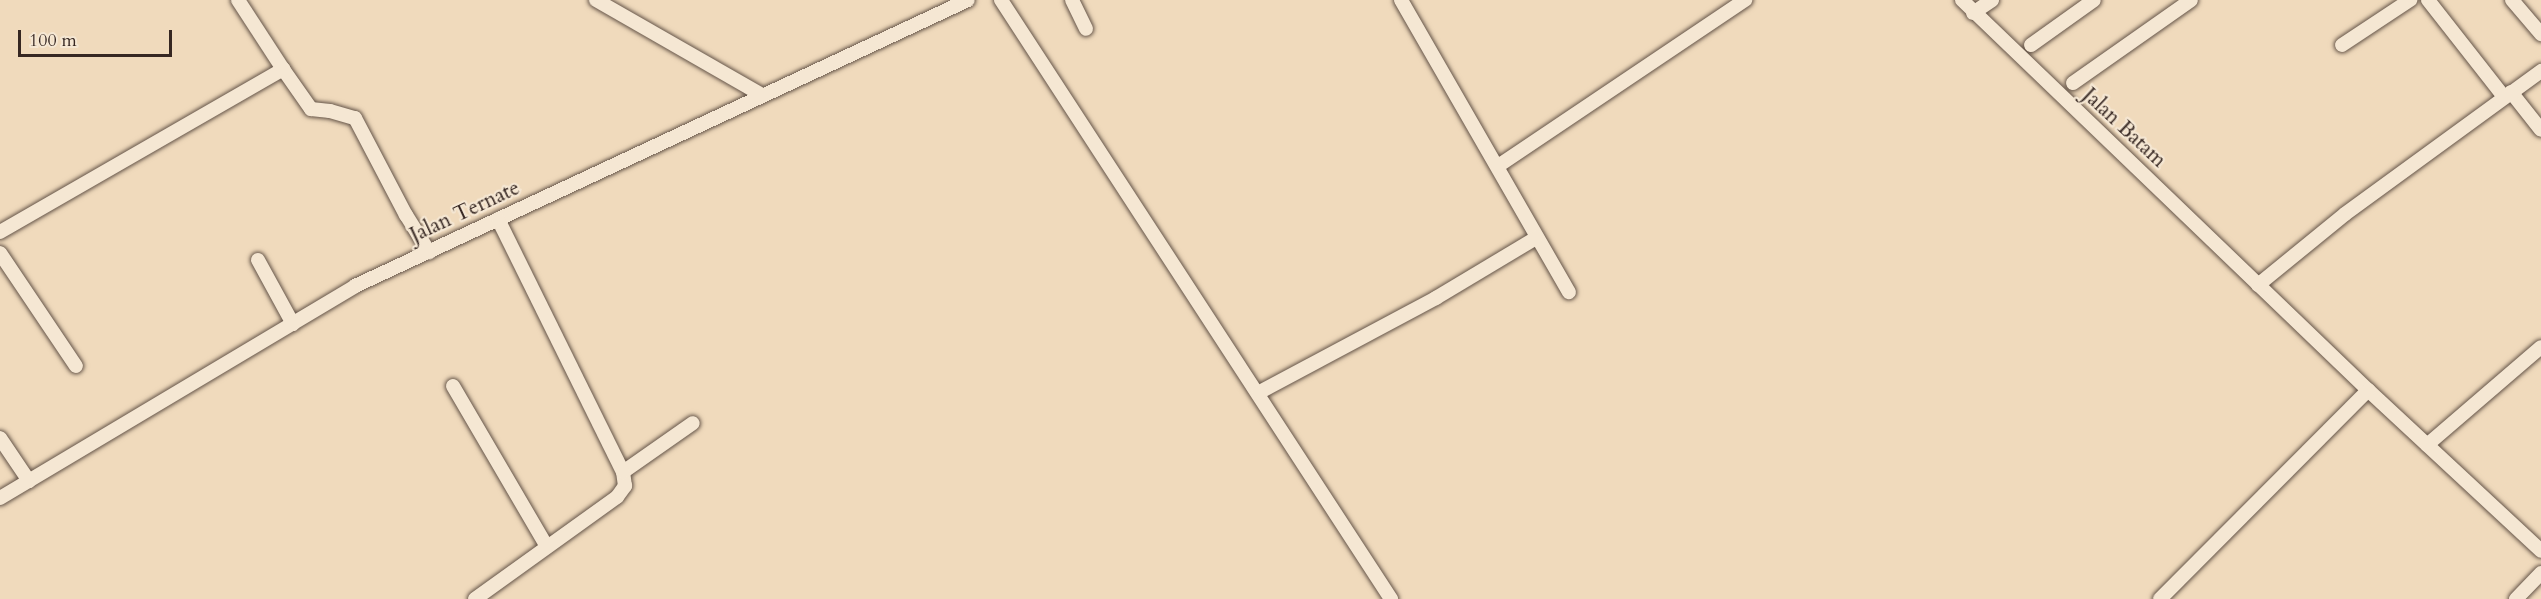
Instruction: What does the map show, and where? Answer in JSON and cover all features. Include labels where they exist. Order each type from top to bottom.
[{"type":"street","points":[[238,0],[311,109],[330,111],[355,118],[406,215],[429,252]]},
{"type":"street","points":[[596,0],[762,95]]},
{"type":"street","name":"Jalan Ternate","points":[[4,496],[356,286],[968,0]]},
{"type":"street","points":[[1001,0],[1391,599]]},
{"type":"street","points":[[1072,0],[1086,29]]},
{"type":"street","points":[[1401,0],[1569,292]]},
{"type":"street","points":[[1498,165],[1745,0]]},
{"type":"street","name":"Jalan Batam","points":[[1962,0],[2079,115],[2541,551]]},
{"type":"street","points":[[1973,13],[1992,0]]},
{"type":"street","points":[[2073,83],[2191,0]]},
{"type":"street","points":[[2342,45],[2408,0]]},
{"type":"street","points":[[2428,0],[2541,130]]},
{"type":"street","points":[[2512,0],[2541,33]]},
{"type":"street","points":[[2031,45],[2091,1]]},
{"type":"street","points":[[0,232],[283,69]]},
{"type":"street","points":[[2258,285],[2345,214],[2541,71]]},
{"type":"street","points":[[475,599],[620,494],[625,486],[623,472],[498,219]]},
{"type":"street","points":[[1258,393],[1436,298],[1536,238]]},
{"type":"street","points":[[0,253],[76,366]]},
{"type":"street","points":[[258,260],[293,324]]},
{"type":"street","points":[[2427,445],[2541,347]]},
{"type":"street","points":[[453,386],[547,547]]},
{"type":"street","points":[[2160,599],[2368,390]]},
{"type":"street","points":[[623,472],[693,423]]},
{"type":"street","points":[[0,438],[29,481]]},
{"type":"street","points":[[0,481],[4,496]]},
{"type":"street","points":[[2516,599],[2541,573]]}]
